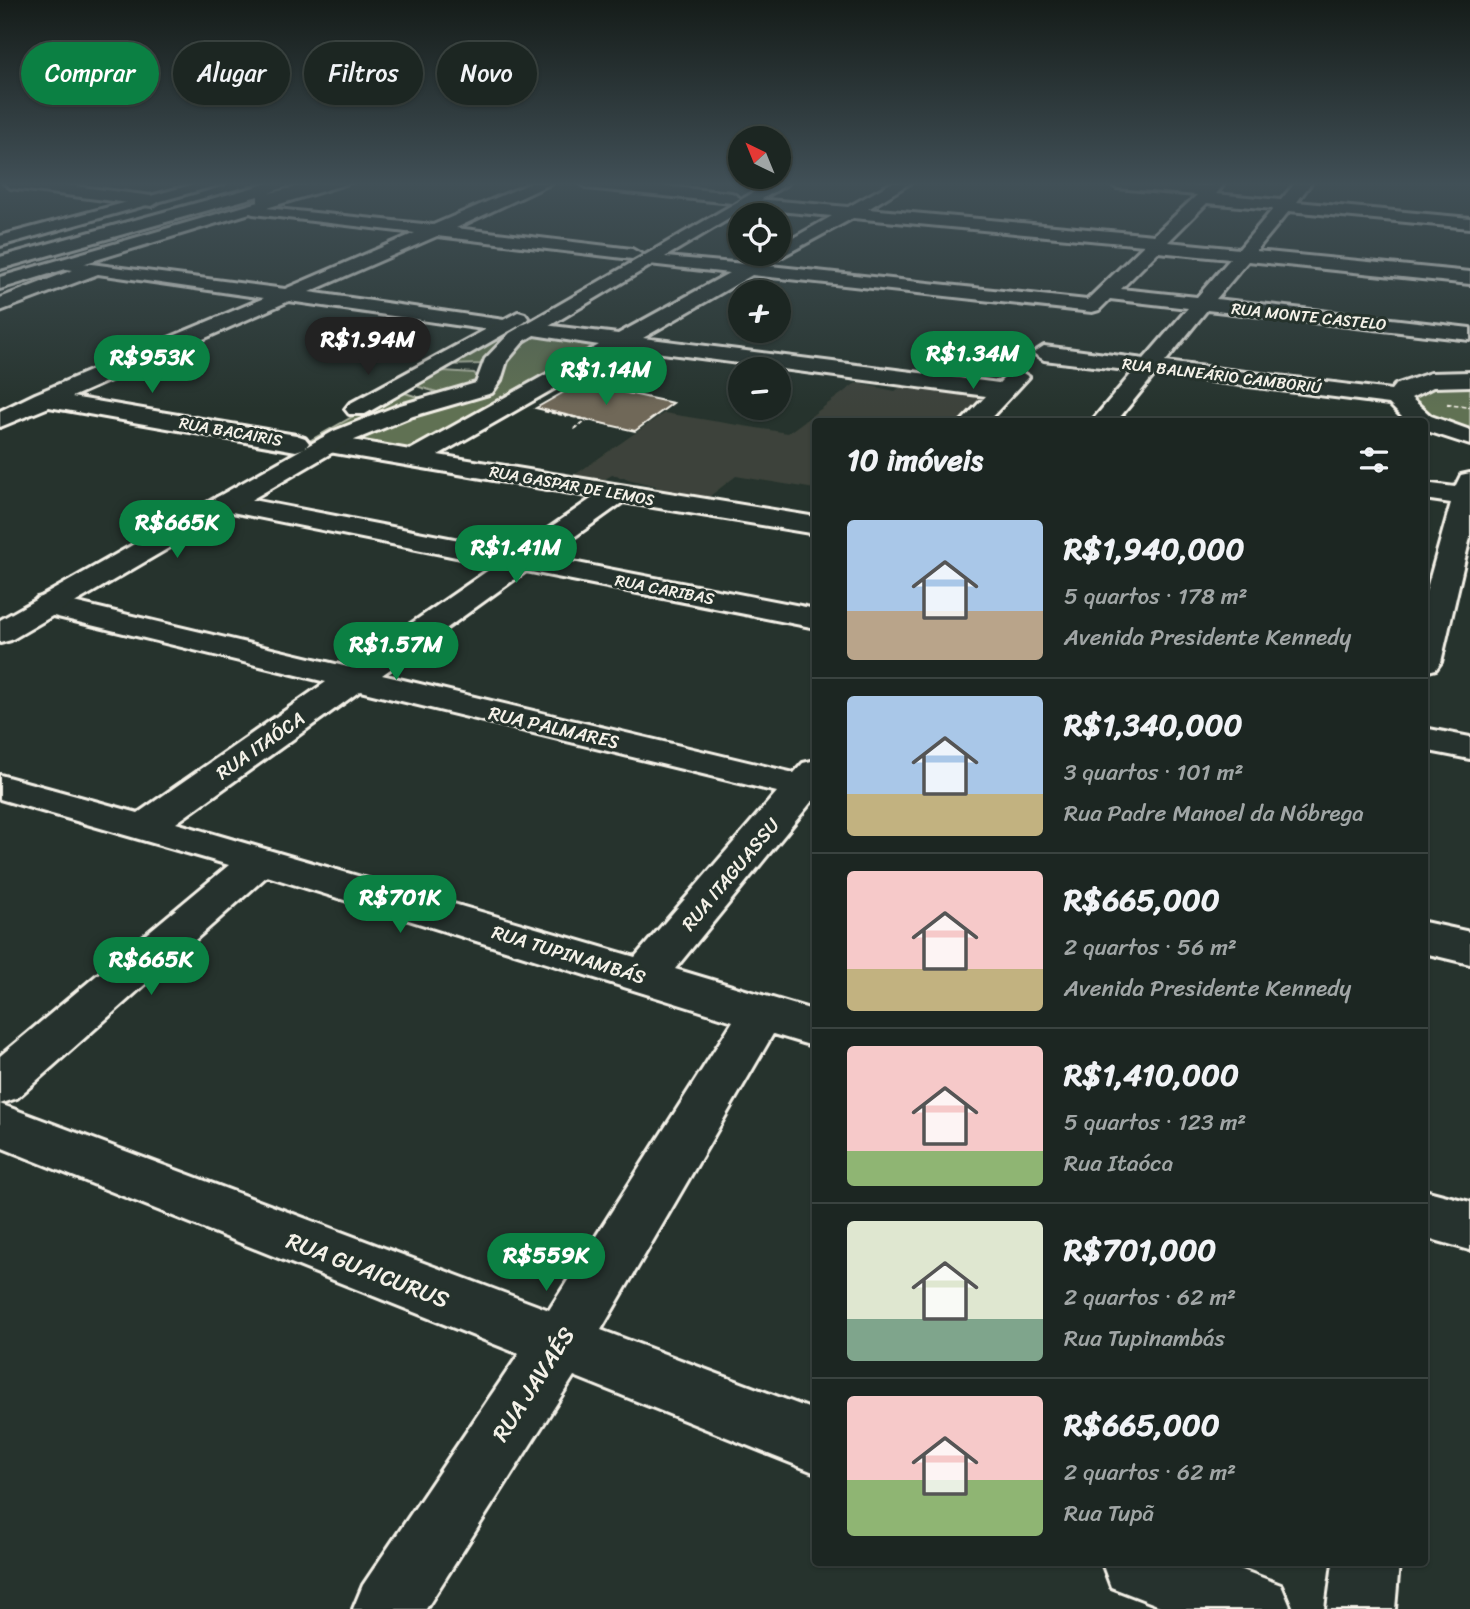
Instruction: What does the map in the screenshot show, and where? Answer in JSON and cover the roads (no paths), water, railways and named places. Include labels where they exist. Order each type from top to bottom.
[{"type":"main road","points":[[0,263],[18,258]]},
{"type":"main road","points":[[0,283],[87,258]]},
{"type":"main road","points":[[0,420],[374,258]]},
{"type":"main road","points":[[0,609],[504,326],[636,258]]},
{"type":"main road","points":[[0,633],[328,444],[379,420],[484,388],[503,349],[528,329],[637,258]]},
{"type":"main road","name":"RUA MONTE CASTELO","points":[[656,258],[748,270],[1099,300],[1200,304],[1470,334]]},
{"type":"main road","points":[[977,418],[1142,258]]},
{"type":"main road","points":[[1106,418],[1238,258]]},
{"type":"main road","points":[[1272,258],[1470,278]]},
{"type":"main road","points":[[67,264],[504,326]]},
{"type":"main road","points":[[414,458],[755,266]]},
{"type":"main road","points":[[0,305],[96,268]]},
{"type":"main road","points":[[528,329],[1004,391]]},
{"type":"main road","name":"RUA BALNEÁRIO CAMBORIÚ","points":[[1044,352],[1399,397]]},
{"type":"main road","points":[[456,397],[420,394],[408,388],[415,376],[458,367],[475,369],[491,376]]},
{"type":"main road","points":[[1418,418],[1402,407],[1399,397],[1403,390],[1414,384],[1440,379],[1470,379]]},
{"type":"main road","name":"RUA BACAIRIS","points":[[0,391],[296,443]]},
{"type":"main road","points":[[1428,423],[1470,438]]},
{"type":"main road","name":"RUA GASPAR DE LEMOS","points":[[328,444],[812,525]]},
{"type":"main road","points":[[1428,491],[1469,492],[1434,586],[1428,632]]},
{"type":"main road","name":"RUA ITAÓCA","points":[[143,828],[617,493]]},
{"type":"main road","name":"RUA CARIBAS","points":[[227,503],[812,618]]},
{"type":"main road","name":"RUA PALMARES","points":[[48,605],[354,679],[811,782]]},
{"type":"main road","points":[[1428,740],[1470,748]]},
{"type":"main road","name":"RUA ITAGUASSU","points":[[644,977],[811,782]]},
{"type":"main road","name":"RUA TUPINAMBÁS","points":[[0,787],[260,860],[812,1028]]},
{"type":"main road","points":[[0,1083],[260,860]]},
{"type":"main road","points":[[1428,938],[1470,948]]},
{"type":"main road","name":"RUA JAVAÉS","points":[[387,1609],[560,1345],[762,1013]]},
{"type":"main road","name":"RUA GUAICURUS","points":[[0,1125],[560,1345],[812,1440]]},
{"type":"main road","points":[[1428,1214],[1470,1226]]},
{"type":"main road","points":[[1143,1566],[1257,1609]]},
{"type":"main road","points":[[1361,1609],[1366,1566]]}]
